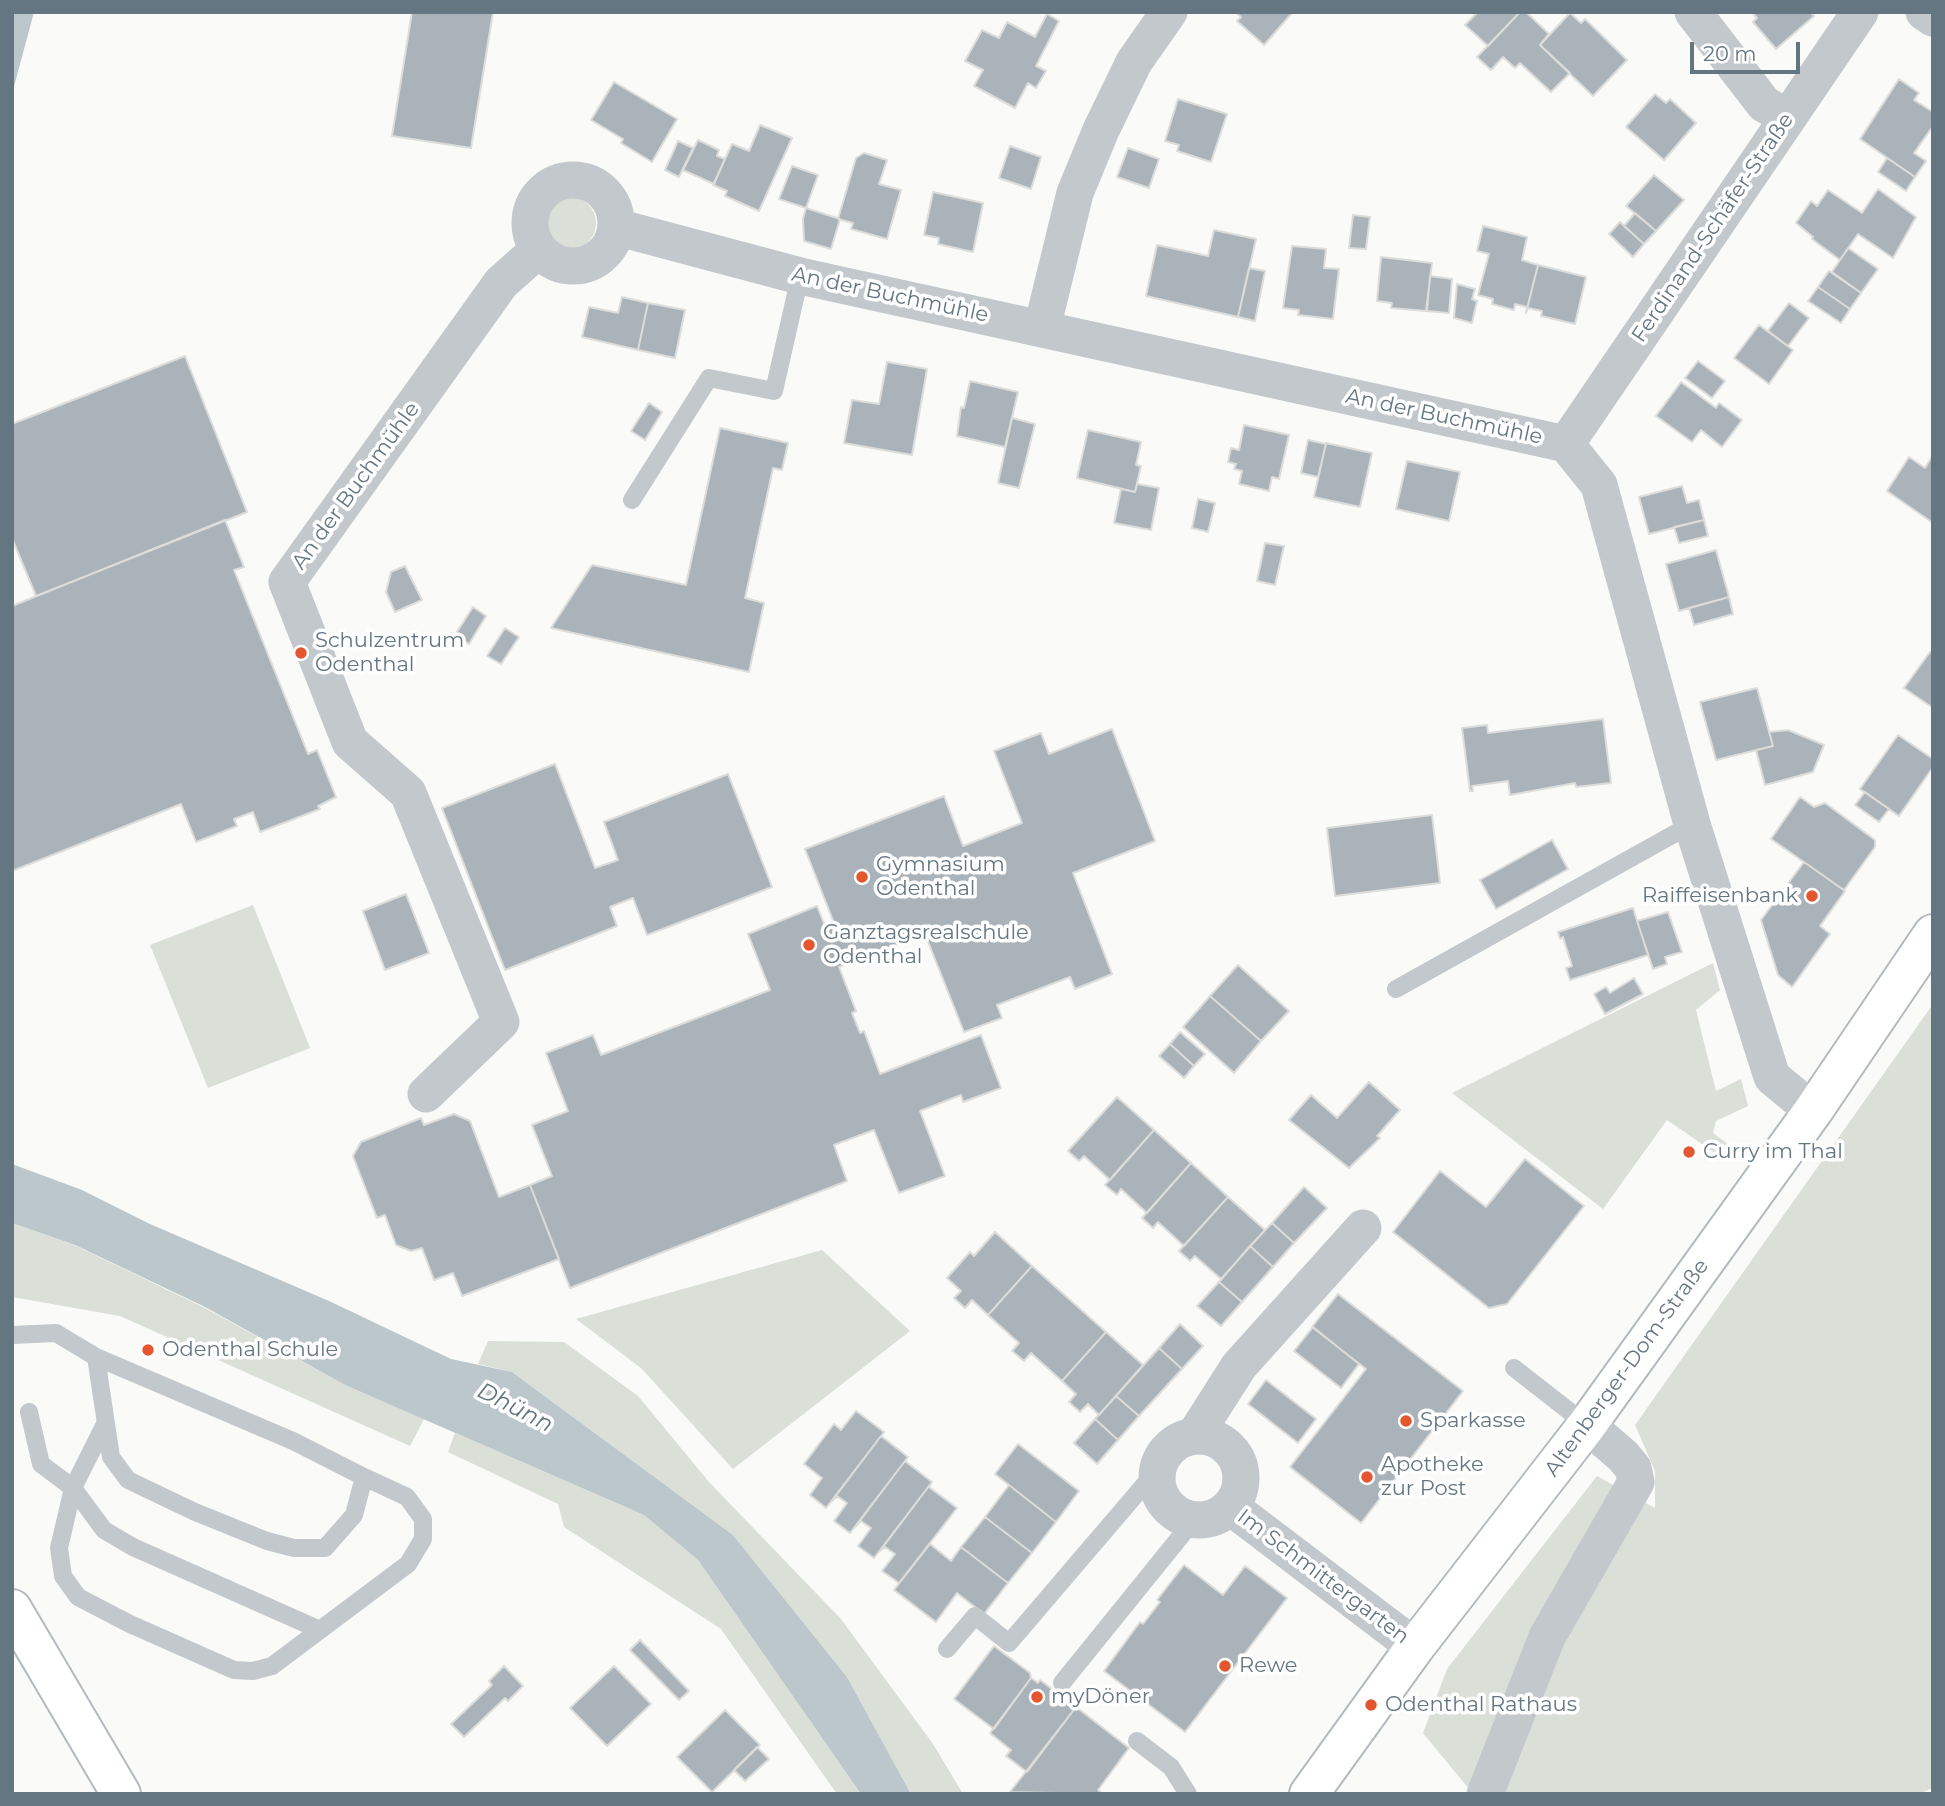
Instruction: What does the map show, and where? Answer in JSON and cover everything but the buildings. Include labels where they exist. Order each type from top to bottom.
[{"type":"main road","name":"Altenberger-Dom-Straße","points":[[1309,1794],[1415,1647],[1587,1425],[1813,1111],[1933,934]]},
{"type":"main road","points":[[12,1608],[121,1794]]},
{"type":"street","points":[[1042,328],[1075,193],[1134,61],[1170,12]]},
{"type":"street","points":[[1693,12],[1764,104],[1788,118]]},
{"type":"street","name":"Ferdinand-Schäfer-Straße","points":[[1566,444],[1860,12]]},
{"type":"street","points":[[1924,12],[1933,18]]},
{"type":"street","points":[[573,179],[596,186],[612,204],[616,227],[610,247],[595,261],[575,267],[554,264],[538,250],[529,221],[535,200],[551,185],[573,179]]},
{"type":"street","name":"An der Buchmühle","points":[[616,227],[800,276],[1566,444],[1599,485],[1692,824],[1772,1077],[1813,1111]]},
{"type":"street","name":"An der Buchmühle","points":[[426,1094],[501,1022],[408,793],[350,742],[287,582],[501,284],[538,250]]},
{"type":"street","points":[[1193,1521],[1174,1511],[1159,1493],[1156,1471],[1165,1453],[1179,1440],[1195,1435],[1239,1366],[1363,1228]]},
{"type":"street","points":[[1485,1794],[1546,1637],[1636,1482],[1633,1468],[1623,1456],[1587,1425]]},
{"type":"street","name":"Im Schmittergarten","points":[[1193,1521],[1214,1520],[1232,1508],[1244,1475],[1235,1455],[1218,1440],[1195,1435]]},
{"type":"street","name":"Im Schmittergarten","points":[[1232,1508],[1415,1647]]},
{"type":"lane","points":[[632,500],[709,378],[774,391],[800,276]]},
{"type":"lane","points":[[1396,989],[1692,824]]},
{"type":"lane","points":[[12,1335],[56,1333],[96,1357],[293,1441],[407,1497],[423,1519],[423,1539],[408,1564],[272,1666],[253,1671],[234,1670],[130,1624],[78,1597],[63,1576],[59,1548],[73,1488],[104,1426]]},
{"type":"lane","points":[[96,1357],[104,1398],[104,1426],[111,1457],[128,1480],[195,1512],[267,1541],[294,1548],[325,1548],[354,1515],[364,1477]]},
{"type":"lane","points":[[1514,1368],[1587,1425]]},
{"type":"lane","points":[[30,1412],[41,1464],[73,1488],[104,1530],[133,1548],[320,1630]]},
{"type":"lane","points":[[947,1649],[975,1616],[1009,1643],[1156,1471]]},
{"type":"lane","points":[[1062,1683],[1193,1521]]},
{"type":"lane","points":[[1137,1741],[1171,1767],[1188,1794]]},
{"type":"shaded area","points":[[570,197],[580,199],[588,205],[594,213],[594,233],[588,241],[580,247],[570,249],[560,247],[552,241],[546,233],[544,223],[546,213],[552,205],[560,199]]},
{"type":"shaded area","points":[[253,905],[310,1048],[208,1088],[150,945]]},
{"type":"shaded area","points":[[1713,963],[1720,990],[1696,1010],[1716,1091],[1741,1079],[1748,1106],[1716,1121],[1713,1133],[1728,1144],[1721,1157],[1667,1120],[1603,1209],[1452,1093]]},
{"type":"shaded area","points":[[1933,1004],[1933,1788],[1918,1794],[1469,1794],[1469,1789],[1423,1733],[1447,1669],[1597,1476],[1655,1508],[1655,1471],[1635,1425]]},
{"type":"shaded area","points":[[12,1223],[74,1245],[205,1308],[345,1385],[424,1419],[410,1446],[120,1316],[12,1297]]},
{"type":"shaded area","points":[[822,1250],[910,1331],[733,1469],[641,1368],[576,1319]]},
{"type":"shaded area","points":[[488,1341],[564,1342],[638,1396],[709,1482],[841,1619],[933,1744],[963,1794],[911,1794],[847,1677],[733,1535],[512,1372],[478,1364]]},
{"type":"shaded area","points":[[455,1433],[644,1515],[698,1560],[861,1794],[837,1794],[721,1629],[564,1527],[558,1504],[448,1452]]},
{"type":"water","points":[[12,12],[34,12],[12,94]]},
{"type":"water","name":"Dhünn","points":[[12,1164],[82,1190],[150,1224],[329,1301],[451,1359],[512,1372],[733,1535],[847,1677],[911,1794],[861,1794],[698,1560],[644,1515],[345,1385],[205,1307],[75,1245],[12,1223]]},
{"type":"place","name":"Schulzentrum Odenthal","points":[[301,653]]},
{"type":"place","name":"Gymnasium Odenthal","points":[[862,877]]},
{"type":"place","name":"Raiffeisenbank","points":[[1812,896]]},
{"type":"place","name":"Ganztagsrealschule Odenthal","points":[[809,945]]},
{"type":"place","name":"Curry im Thal","points":[[1689,1152]]},
{"type":"place","name":"Odenthal Schule","points":[[148,1350]]},
{"type":"place","name":"Sparkasse","points":[[1406,1421]]},
{"type":"place","name":"Apotheke zur Post","points":[[1367,1477]]},
{"type":"place","name":"Rewe","points":[[1225,1666]]},
{"type":"place","name":"myDöner","points":[[1037,1697]]},
{"type":"place","name":"Odenthal Rathaus","points":[[1371,1705]]}]
